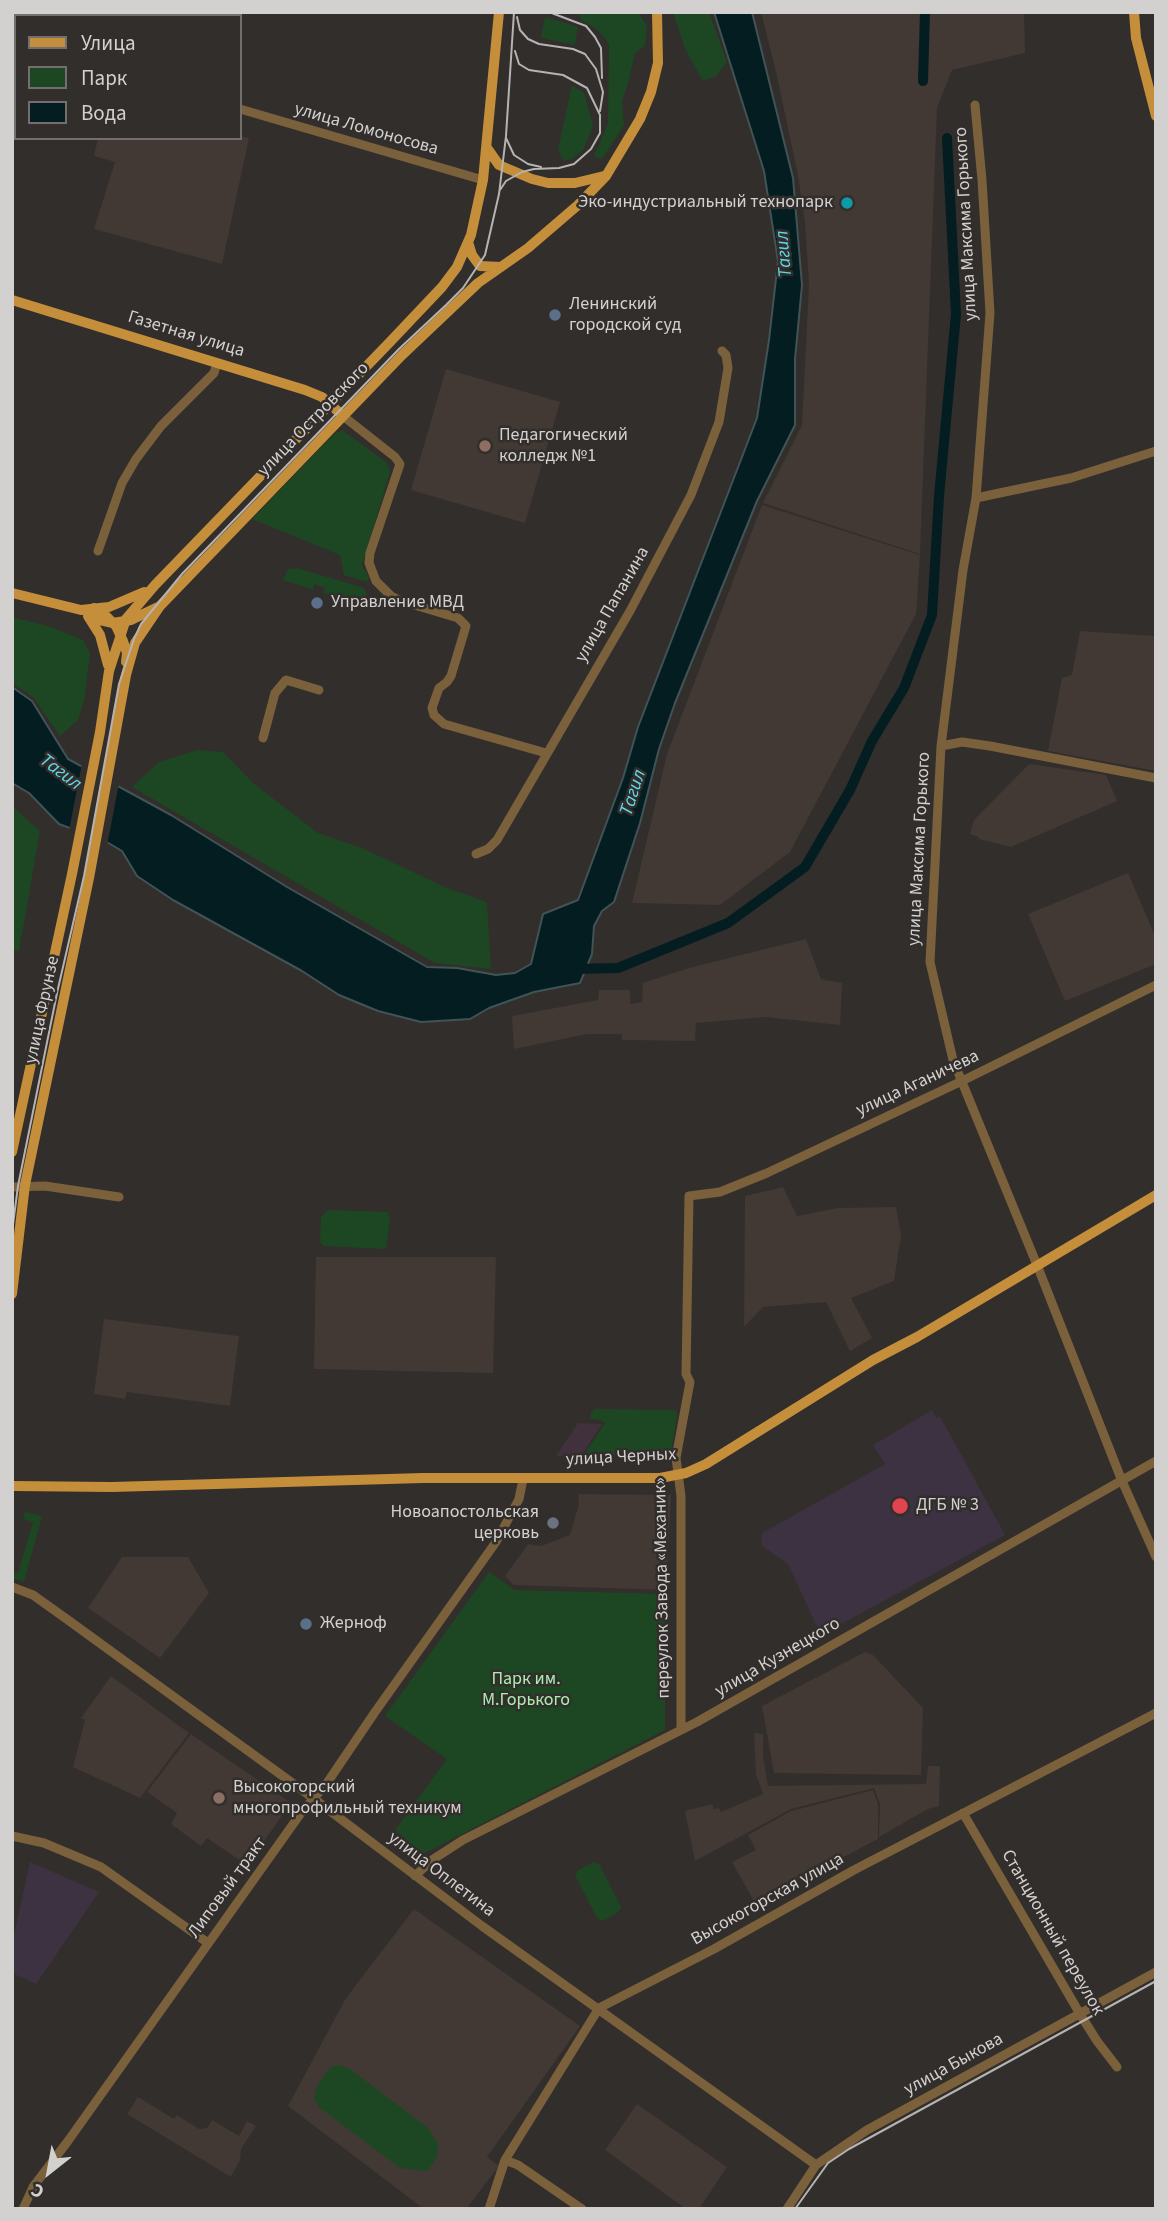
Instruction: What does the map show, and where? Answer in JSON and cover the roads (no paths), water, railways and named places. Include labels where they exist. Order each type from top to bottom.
[{"type":"main road","name":"улица Островского","points":[[100,732],[109,671],[125,621],[154,586],[442,287],[457,267],[468,242],[483,180],[499,12]]},
{"type":"main road","name":"улица Островского","points":[[116,736],[126,675],[135,643],[160,606],[402,355],[478,283],[528,248],[606,176],[640,119],[651,92],[658,63],[657,12]]},
{"type":"main road","points":[[1134,12],[1136,38],[1156,116]]},
{"type":"main road","points":[[487,148],[499,165],[532,180],[575,183],[606,176]]},
{"type":"main road","points":[[468,242],[480,266],[501,267]]},
{"type":"main road","name":"Газетная улица","points":[[12,300],[304,390],[330,403],[344,415]]},
{"type":"main road","points":[[92,613],[154,586]]},
{"type":"main road","points":[[12,593],[82,610],[113,623],[127,653],[126,675]]},
{"type":"main road","points":[[113,623],[125,621],[160,606]]},
{"type":"main road","points":[[92,613],[107,656],[109,671]]},
{"type":"main road","name":"улица Фрунзе","points":[[12,1152],[100,732]]},
{"type":"main road","name":"улица Фрунзе","points":[[12,1294],[25,1185],[116,736]]},
{"type":"main road","name":"улица Черных","points":[[12,1486],[112,1487],[423,1478],[660,1478],[678,1475],[706,1464],[873,1360],[917,1337],[1156,1195]]},
{"type":"street","name":"улица Максима Горького","points":[[975,104],[990,313],[976,498],[963,570],[941,746],[930,962],[953,1060],[1122,1481],[1156,1557]]},
{"type":"street","name":"улица Ломоносова","points":[[242,110],[483,180]]},
{"type":"street","points":[[261,129],[265,117]]},
{"type":"street","name":"улица Папанина","points":[[476,853],[488,849],[497,840],[636,600],[691,495],[719,422],[727,368],[726,355],[722,351]]},
{"type":"street","points":[[98,551],[122,483],[131,466],[160,426],[214,373],[218,363]]},
{"type":"street","points":[[344,415],[400,464],[370,553],[369,563],[376,581],[391,597],[457,618],[466,626],[451,676],[439,688],[432,708],[434,715],[444,724],[546,753]]},
{"type":"street","points":[[976,498],[1071,478],[1156,451]]},
{"type":"street","points":[[263,738],[275,693],[286,680],[319,690]]},
{"type":"street","points":[[941,746],[962,742],[990,746],[1156,778]]},
{"type":"street","name":"улица Аганичева","points":[[689,1196],[720,1192],[755,1178],[962,1082],[1156,985]]},
{"type":"street","points":[[12,1187],[45,1186],[119,1197]]},
{"type":"street","name":"переулок Завода «Механик»","points":[[681,1730],[681,1496],[676,1458],[690,1382],[686,1374],[689,1196]]},
{"type":"street","name":"улица Кузнецкого","points":[[415,1876],[432,1860],[463,1840],[681,1730],[1156,1461]]},
{"type":"street","name":"Липовый тракт","points":[[23,2209],[33,2188],[313,1798],[327,1783],[502,1534],[519,1499],[523,1479]]},
{"type":"street","name":"улица Оплетина","points":[[12,1587],[42,1601],[313,1798],[415,1876],[816,2165]]},
{"type":"street","name":"Высокогорская улица","points":[[599,2008],[1156,1713]]},
{"type":"street","name":"Станционный переулок","points":[[963,1813],[1080,2014],[1117,2067]]},
{"type":"street","points":[[12,1836],[44,1843],[101,1867],[208,1943]]},
{"type":"street","name":"улица Быкова","points":[[787,2209],[816,2165],[867,2130],[1156,1972]]},
{"type":"street","points":[[489,2209],[505,2160],[599,2008]]},
{"type":"street","points":[[505,2160],[518,2165],[582,2209]]},
{"type":"water","name":"Тагил","points":[[714,12],[752,12],[793,178],[802,285],[795,359],[795,425],[757,501],[675,703],[614,902],[602,911],[594,926],[592,954],[580,983],[534,992],[489,1008],[470,1019],[421,1022],[378,1011],[339,995],[302,971],[173,900],[137,876],[122,851],[105,841],[59,824],[29,793],[12,783],[12,687],[32,701],[68,759],[171,815],[287,887],[427,967],[457,968],[496,975],[515,973],[531,964],[543,914],[578,900],[623,778],[638,727],[757,418],[778,261],[764,171]]},
{"type":"waterway","points":[[923,81],[925,12]]},
{"type":"waterway","points":[[573,969],[618,968],[728,923],[805,867],[850,790],[872,741],[904,688],[932,615],[939,496],[956,314],[947,138]]},
{"type":"tram line","points":[[12,1232],[18,1186],[84,876],[119,684],[134,639],[141,624],[182,574],[399,349],[463,288],[485,255],[499,194],[506,136],[514,12]]},
{"type":"tram line","points":[[549,12],[586,26],[595,37],[601,48],[602,78]]},
{"type":"tram line","points":[[517,17],[520,30],[528,39],[585,54],[596,69],[603,92],[600,111]]},
{"type":"tram line","points":[[500,190],[506,181],[522,172],[574,164],[591,149],[600,133],[600,115],[587,88],[563,75],[529,70],[519,64],[515,51]]},
{"type":"tram line","points":[[506,138],[514,155],[528,164],[541,167]]},
{"type":"tram line","points":[[795,2209],[828,2163],[849,2149],[1156,1981]]},
{"type":"place","name":"Эко-индустриальный технопарк","points":[[847,203]]},
{"type":"place","name":"Ленинский городской суд","points":[[555,315]]},
{"type":"place","name":"Педагогический колледж №1","points":[[485,446]]},
{"type":"place","name":"Управление МВД","points":[[317,603]]},
{"type":"place","name":"ДГБ № 3","points":[[900,1506]]},
{"type":"place","name":"Новоапостольская церковь","points":[[553,1523]]},
{"type":"place","name":"Жерноф","points":[[306,1624]]},
{"type":"place","name":"Высокогорский многопрофильный техникум","points":[[219,1798]]},
{"type":"park label","name":"Парк им. М.Горького","points":[[526,1690]]}]
